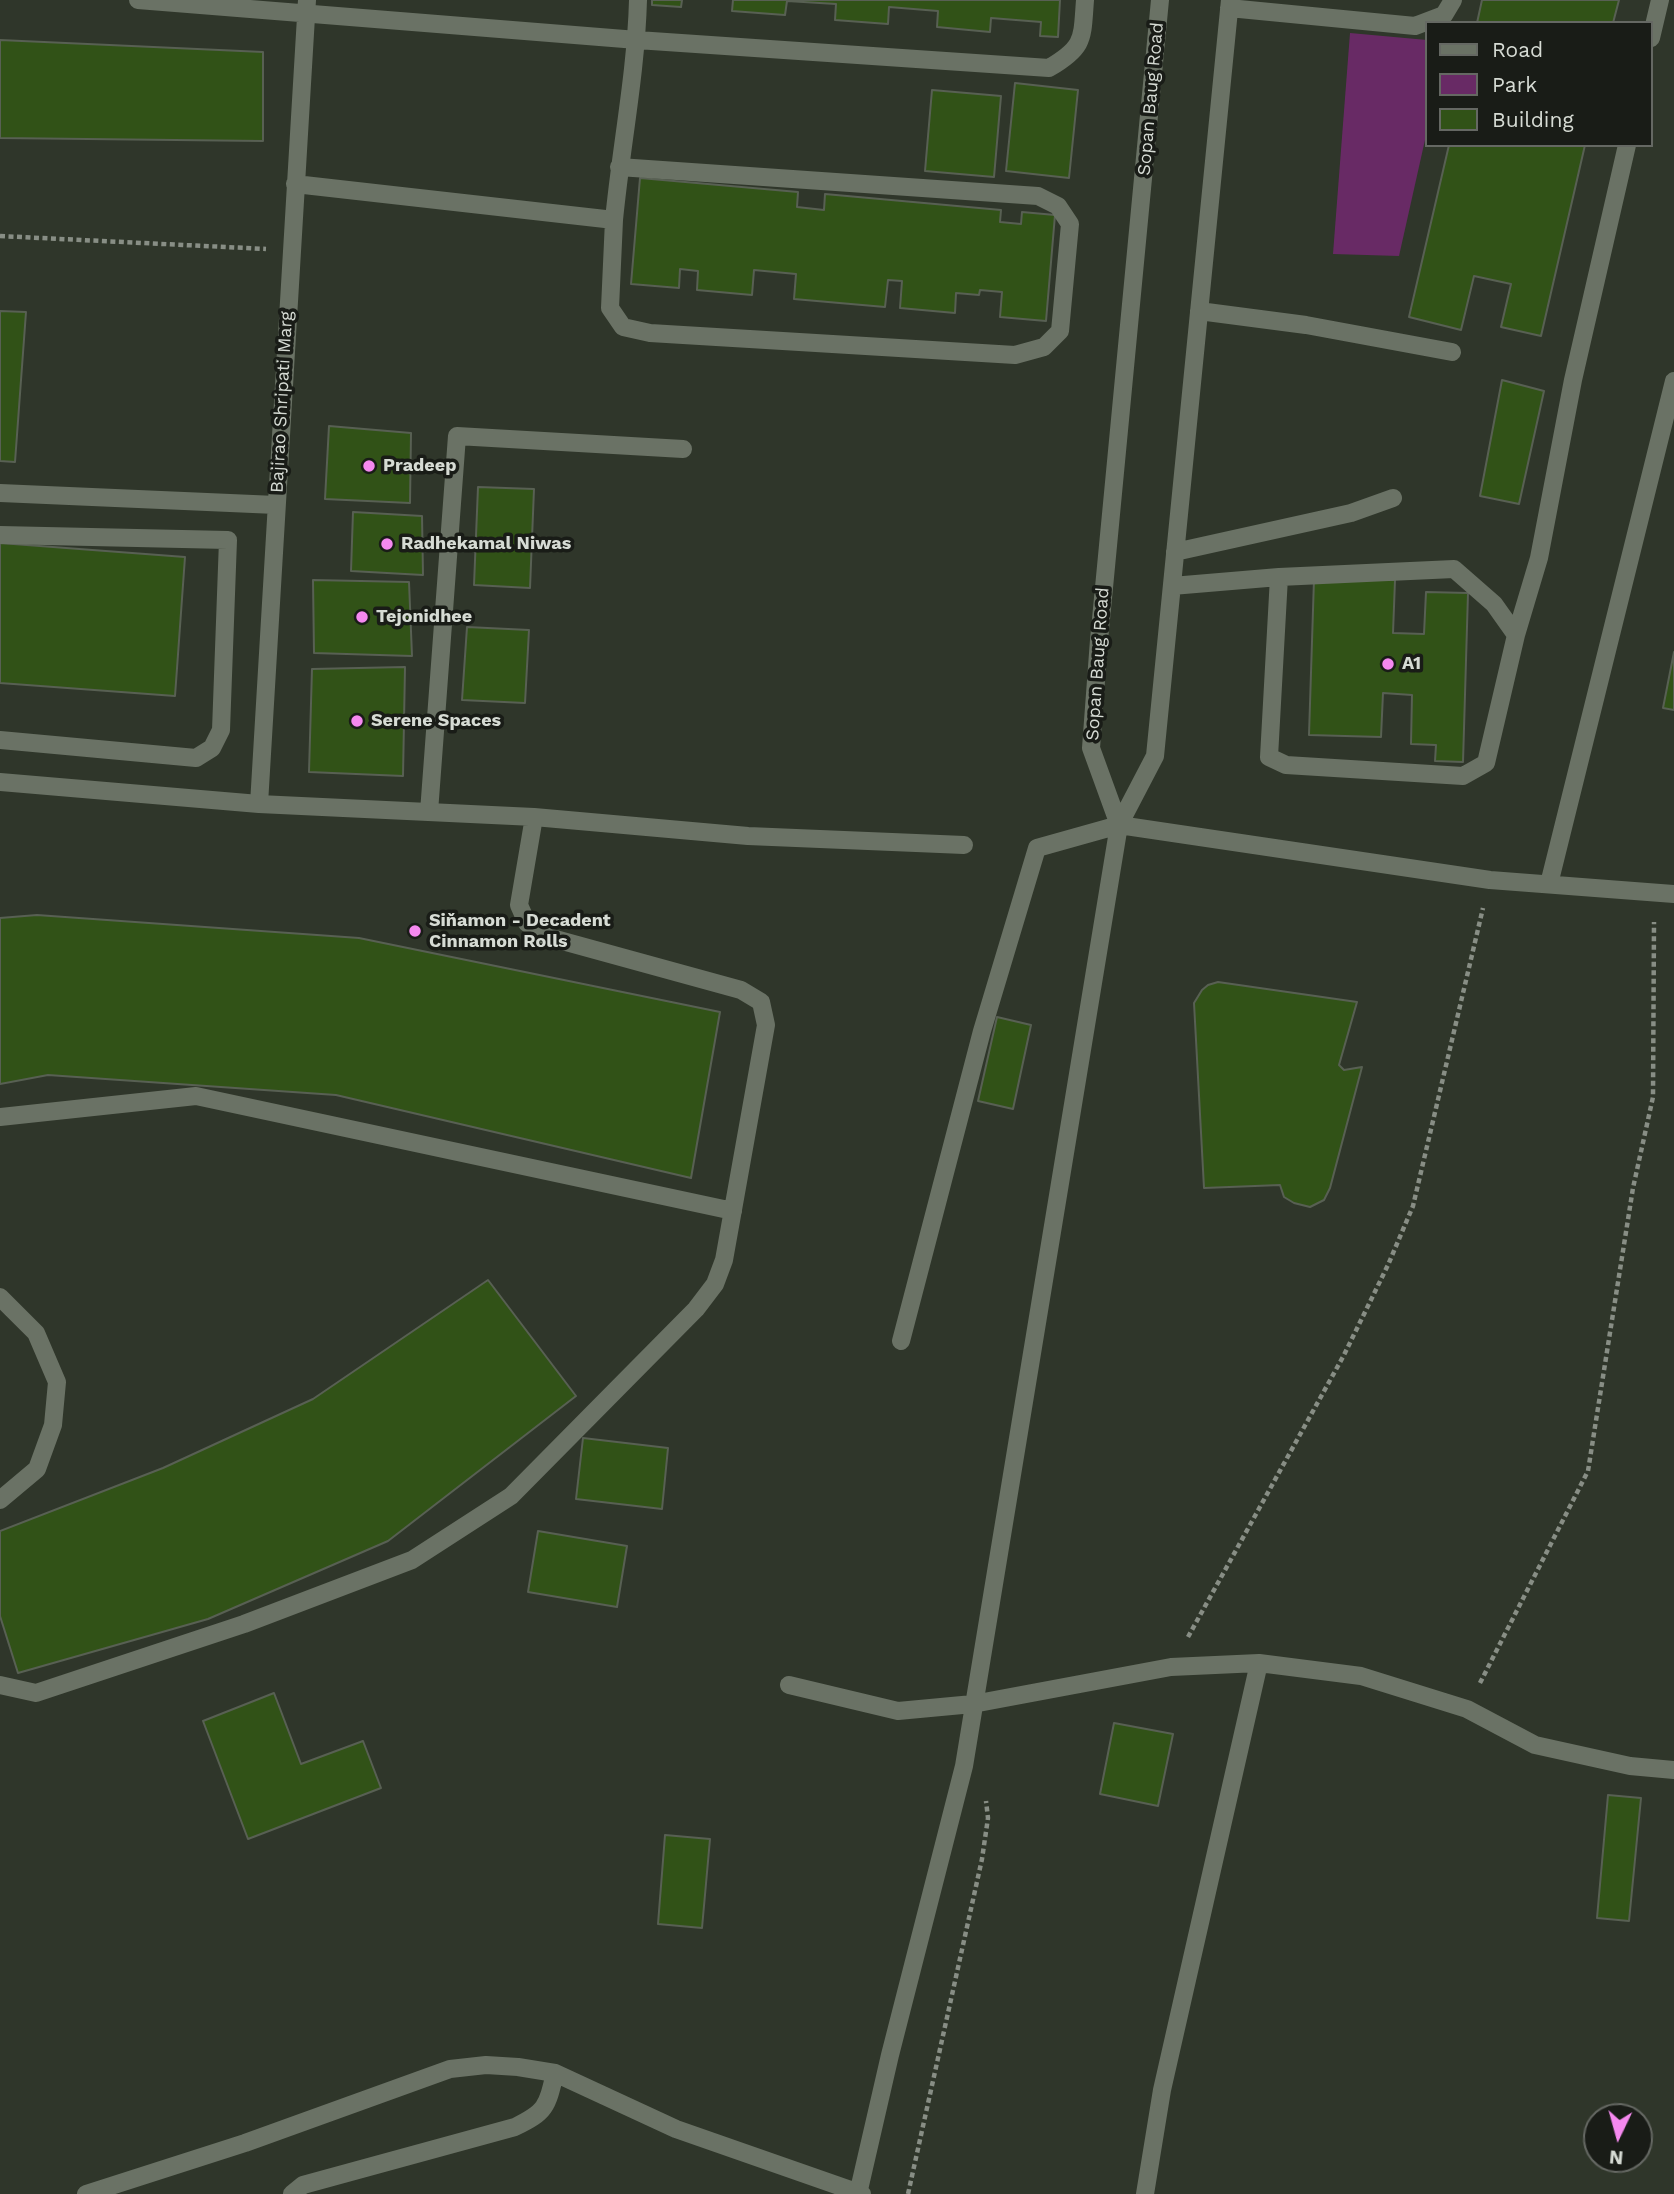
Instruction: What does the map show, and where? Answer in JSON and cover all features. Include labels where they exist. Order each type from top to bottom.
[{"type":"street","points":[[138,0],[306,6],[637,40],[1049,68],[1070,56],[1082,37],[1085,0]]},
{"type":"street","points":[[619,167],[1038,196],[1058,206],[1070,224],[1060,331],[1044,347],[1015,355],[650,332],[624,327],[610,308],[614,220],[619,167],[637,40],[638,0]]},
{"type":"street","name":"Sopan Baug Road","points":[[1119,825],[1091,748],[1100,626],[1160,0]]},
{"type":"street","points":[[1428,21],[1444,15],[1453,0]]},
{"type":"street","points":[[1653,30],[1660,0]]},
{"type":"street","points":[[86,2194],[245,2143],[450,2069],[486,2065],[555,2073],[676,2129],[860,2194],[894,2042],[964,1766],[1119,825],[1155,756],[1229,4],[1415,26],[1426,22]]},
{"type":"street","name":"Bajirao Shripati Marg","points":[[259,804],[306,6]]},
{"type":"street","points":[[1279,578],[1269,757],[1286,765],[1463,776],[1486,763],[1516,635],[1539,558],[1573,380],[1627,147]]},
{"type":"street","points":[[295,184],[614,220]]},
{"type":"street","points":[[1199,311],[1306,325],[1452,352]]},
{"type":"street","points":[[1549,884],[1674,381]]},
{"type":"street","points":[[429,812],[457,436],[683,449]]},
{"type":"street","points":[[0,493],[276,505]]},
{"type":"street","points":[[1175,552],[1351,513],[1393,498]]},
{"type":"street","points":[[0,535],[228,540],[221,730],[212,748],[196,758],[0,740]]},
{"type":"street","points":[[1172,586],[1454,569],[1494,604],[1516,635]]},
{"type":"street","points":[[0,782],[259,804],[534,817],[748,836],[964,845]]},
{"type":"street","points":[[0,1685],[36,1693],[244,1624],[412,1560],[511,1496],[696,1309],[715,1284],[724,1260],[766,1025],[761,1002],[741,990],[548,937],[527,923],[519,905],[534,817]]},
{"type":"street","points":[[901,1340],[982,1031],[1037,848],[1119,825],[1490,880],[1674,894]]},
{"type":"street","points":[[0,1117],[196,1096],[733,1210]]},
{"type":"street","points":[[0,1297],[36,1333],[57,1382],[53,1425],[37,1469],[0,1500]]},
{"type":"street","points":[[789,1685],[898,1711],[973,1704],[1171,1667],[1259,1663],[1361,1676],[1467,1709],[1535,1745],[1630,1766],[1674,1770]]},
{"type":"street","points":[[1145,2194],[1162,2090],[1259,1663]]},
{"type":"street","points":[[292,2194],[303,2185],[515,2127],[539,2115],[550,2098],[555,2073]]},
{"type":"path","points":[[0,236],[291,250]]},
{"type":"path","points":[[1171,1667],[1344,1355],[1388,1265],[1413,1206],[1490,880]]},
{"type":"path","points":[[1467,1709],[1588,1471],[1633,1188],[1653,1097],[1654,891]]},
{"type":"path","points":[[908,2194],[982,1859],[988,1818],[985,1791],[976,1777],[964,1766]]},
{"type":"green space","points":[[1350,33],[1426,40],[1426,135],[1399,256],[1333,254]]},
{"type":"building","points":[[652,0],[682,0],[681,7],[652,5]]},
{"type":"building","points":[[733,0],[1060,0],[1058,37],[1040,36],[1041,22],[991,18],[990,32],[937,27],[938,11],[889,7],[888,24],[835,20],[836,4],[787,1],[785,15],[732,11]]},
{"type":"building","points":[[1482,0],[1619,0],[1614,21],[1477,21]]},
{"type":"building","points":[[0,40],[263,52],[263,141],[0,138]]},
{"type":"building","points":[[1015,83],[1078,90],[1069,178],[1006,171]]},
{"type":"building","points":[[932,90],[1001,96],[994,177],[925,171]]},
{"type":"building","points":[[1449,147],[1585,147],[1541,336],[1501,327],[1511,284],[1474,276],[1461,330],[1409,317]]},
{"type":"building","points":[[640,178],[798,192],[797,207],[824,210],[825,194],[1001,210],[1000,222],[1021,224],[1022,212],[1055,215],[1046,321],[1000,317],[1002,292],[980,290],[979,295],[956,293],[955,313],[900,308],[902,281],[888,280],[885,307],[794,299],[796,274],[754,270],[752,295],[697,290],[698,271],[680,269],[679,288],[631,284]]},
{"type":"building","points":[[0,311],[26,312],[15,462],[0,461]]},
{"type":"building","points":[[1502,380],[1544,391],[1519,504],[1480,496]]},
{"type":"building","name":"Pradeep","points":[[329,426],[411,433],[410,503],[325,499]]},
{"type":"building","points":[[478,487],[534,489],[530,588],[474,585]]},
{"type":"building","name":"Radhekamal Niwas","points":[[353,512],[422,516],[423,575],[351,571]]},
{"type":"building","points":[[0,543],[185,557],[175,696],[0,683]]},
{"type":"building","name":"A1","points":[[1314,579],[1395,580],[1393,633],[1424,634],[1426,592],[1468,593],[1463,762],[1435,761],[1436,745],[1411,744],[1412,695],[1383,693],[1381,737],[1309,735]]},
{"type":"building","name":"Tejonidhee","points":[[313,580],[409,582],[412,656],[314,653]]},
{"type":"building","points":[[467,627],[529,630],[525,703],[462,700]]},
{"type":"building","points":[[1674,652],[1674,710],[1663,708]]},
{"type":"building","name":"Serene Spaces","points":[[405,667],[403,776],[309,772],[312,669]]},
{"type":"building","points":[[37,915],[359,938],[720,1012],[691,1178],[336,1095],[48,1075],[0,1084],[0,918]]},
{"type":"building","points":[[1218,982],[1357,1002],[1339,1065],[1344,1070],[1362,1067],[1330,1188],[1324,1200],[1310,1207],[1284,1197],[1280,1185],[1204,1188],[1194,1003],[1202,990]]},
{"type":"building","points":[[997,1017],[1031,1025],[1013,1109],[978,1101]]},
{"type":"building","points":[[488,1280],[576,1396],[388,1541],[208,1619],[18,1673],[0,1616],[0,1531],[163,1468],[313,1399]]},
{"type":"building","points":[[583,1438],[668,1448],[662,1509],[576,1499]]},
{"type":"building","points":[[538,1531],[627,1546],[617,1607],[528,1592]]},
{"type":"building","points":[[274,1693],[301,1764],[363,1741],[381,1788],[248,1839],[203,1721]]},
{"type":"building","points":[[1114,1723],[1173,1734],[1158,1806],[1100,1794]]},
{"type":"building","points":[[1608,1795],[1641,1798],[1629,1921],[1597,1918]]},
{"type":"building","points":[[665,1835],[710,1839],[702,1928],[658,1924]]},
{"type":"place","name":"Pradeep","points":[[369,466]]},
{"type":"place","name":"Radhekamal Niwas","points":[[387,544]]},
{"type":"place","name":"Tejonidhee","points":[[362,617]]},
{"type":"place","name":"A1","points":[[1388,664]]},
{"type":"place","name":"Serene Spaces","points":[[357,721]]},
{"type":"place","name":"Siňamon - Decadent Cinnamon Rolls","points":[[415,931]]}]
